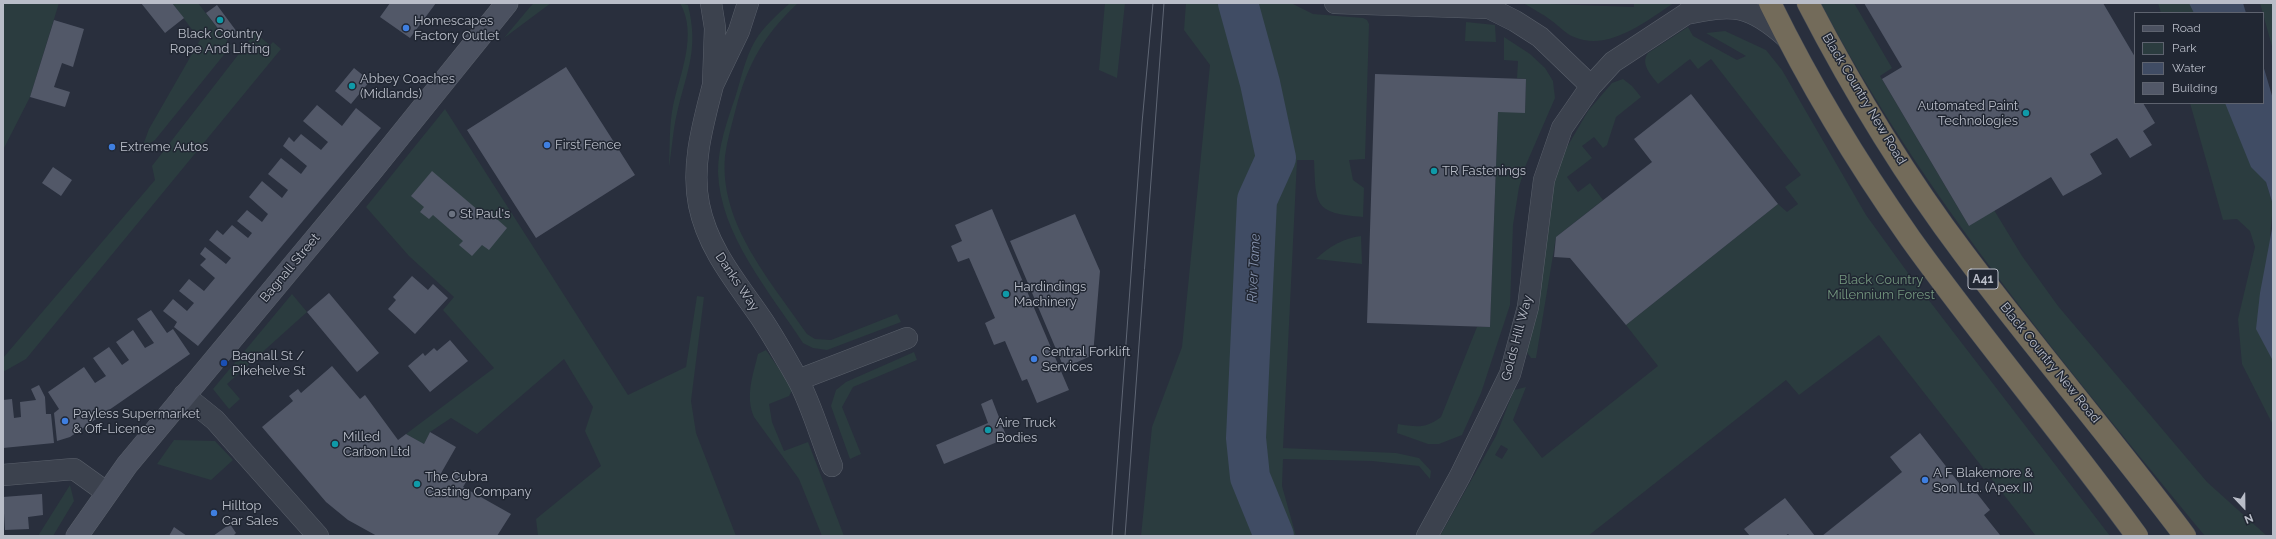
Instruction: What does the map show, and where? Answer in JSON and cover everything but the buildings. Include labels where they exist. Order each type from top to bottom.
[{"type":"highway","name":"A41","points":[[1770,3],[1826,106],[1865,172],[1910,238],[1983,336],[2138,536]]},
{"type":"highway","name":"Black Country New Road","points":[[1808,3],[1829,44],[1873,119],[1924,198],[1963,254],[2133,467],[2185,536]]},
{"type":"street","name":"Bagnall Street","points":[[77,536],[106,492],[184,395],[370,173],[507,3]]},
{"type":"street","name":"Danks Way","points":[[711,3],[715,28],[713,85]]},
{"type":"street","name":"Danks Way","points":[[748,3],[739,31],[713,85],[700,136],[697,172],[699,205],[713,246],[723,267],[764,322],[798,380],[832,466]]},
{"type":"street","points":[[1335,3],[1489,8],[1540,37],[1591,86]]},
{"type":"street","name":"Golds Hill Way","points":[[1427,536],[1460,476],[1510,374],[1528,306],[1544,180],[1562,128],[1591,86],[1613,62],[1692,9],[1735,9],[1753,12],[1766,20],[1790,41]]},
{"type":"street","points":[[798,380],[907,338]]},
{"type":"street","points":[[184,395],[215,420],[318,536]]},
{"type":"street","points":[[3,474],[74,468],[106,492]]},
{"type":"green space","points":[[3,3],[59,3],[30,97],[3,150]]},
{"type":"green space","points":[[172,3],[198,3],[231,46],[155,140],[142,148],[149,129],[200,40]]},
{"type":"green space","points":[[534,3],[551,3],[504,38],[530,7]]},
{"type":"green space","points":[[680,3],[688,5],[691,21],[692,48],[688,72],[676,119],[669,167],[670,129],[673,106],[688,41],[685,15]]},
{"type":"green space","points":[[790,3],[798,3],[767,38],[752,63],[746,77],[727,144],[725,156],[725,181],[730,205],[750,251],[807,334],[815,339],[831,340],[897,314],[901,322],[827,350],[813,348],[803,343],[749,262],[727,218],[721,195],[718,172],[718,163],[724,134],[748,54],[762,31]]},
{"type":"green space","points":[[1105,3],[1125,3],[1117,78],[1099,70]]},
{"type":"green space","points":[[1186,3],[1291,3],[1313,14],[1363,18],[1367,20],[1369,24],[1365,159],[1349,160],[1353,180],[1364,188],[1363,217],[1335,213],[1326,209],[1317,197],[1314,160],[1297,160],[1283,448],[1396,453],[1419,458],[1431,471],[1430,479],[1419,466],[1372,461],[1283,459],[1282,486],[1296,536],[1141,536],[1152,427],[1182,347],[1210,65],[1184,30]]},
{"type":"green space","points":[[1523,3],[1634,7],[1634,3],[1674,3],[1639,26],[1614,38],[1600,41],[1587,41],[1571,36],[1545,16]]},
{"type":"green space","points":[[1821,3],[1854,3],[1892,68],[1880,76],[1969,226],[1994,210],[2022,256],[2058,306],[2207,482],[2267,536],[2205,536],[2050,345],[1951,213],[1905,145],[1861,75]]},
{"type":"green space","points":[[2158,3],[2206,3],[2210,12],[2161,12]]},
{"type":"green space","points":[[2260,3],[2272,3],[2273,50],[2264,17],[2264,12],[2262,12]]},
{"type":"green space","points":[[1466,22],[1495,25],[1496,42],[1465,41]]},
{"type":"green space","name":"Black Country Millennium Forest","points":[[1688,27],[1693,36],[1737,60],[1746,56],[1706,33],[1725,31],[1766,50],[1782,70],[1866,215],[1908,273],[2110,536],[2036,536],[1879,335],[1799,395],[1786,380],[1588,536],[1440,536],[1496,436],[1514,390],[1526,387],[1513,420],[1542,458],[1658,366],[1626,325],[1778,204],[1787,212],[1798,204],[1785,187],[1801,175],[1711,59],[1698,69],[1690,59],[1658,84],[1647,69],[1645,61],[1648,53]],"holes":[[[1501,445],[1508,449],[1502,459],[1495,455]]]},
{"type":"green space","points":[[255,33],[270,45],[273,42],[281,49],[26,359],[3,372],[3,358],[155,180],[152,166]]},
{"type":"green space","points":[[1504,37],[1530,54],[1545,68],[1553,81],[1555,98],[1525,167],[1519,187],[1513,225],[1510,305],[1481,393],[1462,435],[1439,444],[1428,444],[1397,433],[1398,424],[1421,426],[1430,424],[1441,417],[1477,327],[1490,327],[1498,112],[1525,112],[1526,79],[1517,78],[1518,61],[1504,60]]},
{"type":"green space","points":[[1623,79],[1632,86],[1641,97],[1616,117],[1607,145],[1603,148],[1594,137],[1582,146],[1592,158],[1567,177],[1578,192],[1590,183],[1603,200],[1556,237],[1536,358],[1531,358],[1526,351],[1552,186],[1563,154],[1588,111],[1612,83]]},
{"type":"green space","points":[[2190,104],[2242,104],[2273,205],[2270,237],[2273,258],[2273,425],[2242,364],[2238,319],[2255,247],[2250,231],[2237,219],[2223,220]]},
{"type":"green space","points":[[445,109],[628,395],[686,367],[697,296],[704,297],[691,401],[696,433],[736,536],[538,536],[536,519],[601,466],[585,431],[593,407],[564,359],[477,434],[451,418],[430,432],[424,444],[406,434],[494,368],[443,310],[454,297],[409,256],[366,207]]},
{"type":"green space","points":[[1361,236],[1362,264],[1316,259],[1337,244],[1348,239]]},
{"type":"green space","points":[[292,294],[307,312],[227,384],[240,399],[229,409],[213,389]]},
{"type":"green space","points":[[766,350],[793,389],[789,396],[769,404],[772,422],[784,451],[808,442],[844,536],[822,536],[799,479],[754,417],[750,401],[752,378],[758,354]]},
{"type":"green space","points":[[914,352],[917,360],[853,387],[842,407],[861,454],[850,459],[831,406],[836,390],[846,382]]},
{"type":"green space","points":[[174,440],[215,441],[233,460],[211,480],[157,464]]},
{"type":"green space","points":[[70,485],[74,501],[53,536],[38,536]]},
{"type":"water","points":[[2189,3],[2243,3],[2246,12],[2194,12]]},
{"type":"water","points":[[2264,68],[2273,99],[2273,205],[2266,182],[2251,167],[2225,104],[2264,104]]},
{"type":"water","points":[[2273,205],[2273,361],[2256,329],[2260,293],[2272,229]]},
{"type":"waterway","name":"River Tame","points":[[1238,3],[1260,83],[1276,158],[1257,200],[1246,438],[1250,477],[1274,536]]},
{"type":"tram line","points":[[1112,536],[1142,123],[1153,3]]},
{"type":"tram line","points":[[1125,536],[1164,3]]},
{"type":"place","name":"Black Country Rope And Lifting","points":[[220,20]]},
{"type":"place","name":"Homescapes Factory Outlet","points":[[406,28]]},
{"type":"place","name":"Abbey Coaches (Midlands)","points":[[352,86]]},
{"type":"place","name":"Automated Paint Technologies","points":[[2026,113]]},
{"type":"place","name":"First Fence","points":[[547,145]]},
{"type":"place","name":"Extreme Autos","points":[[112,147]]},
{"type":"place","name":"TR Fastenings","points":[[1434,171]]},
{"type":"place","name":"St Paul's","points":[[452,214]]},
{"type":"place","name":"Hardindings Machinery","points":[[1006,294]]},
{"type":"place","name":"Central Forklift Services","points":[[1034,359]]},
{"type":"place","name":"Bagnall St / Pikehelve St","points":[[224,363]]},
{"type":"place","name":"Payless Supermarket & Off-Licence","points":[[65,421]]},
{"type":"place","name":"Aire Truck Bodies","points":[[988,430]]},
{"type":"place","name":"Milled Carbon Ltd","points":[[335,444]]},
{"type":"place","name":"A F Blakemore & Son Ltd. (Apex II)","points":[[1925,480]]},
{"type":"place","name":"The Cubra Casting Company","points":[[417,484]]},
{"type":"place","name":"Hilltop Car Sales","points":[[214,513]]}]
